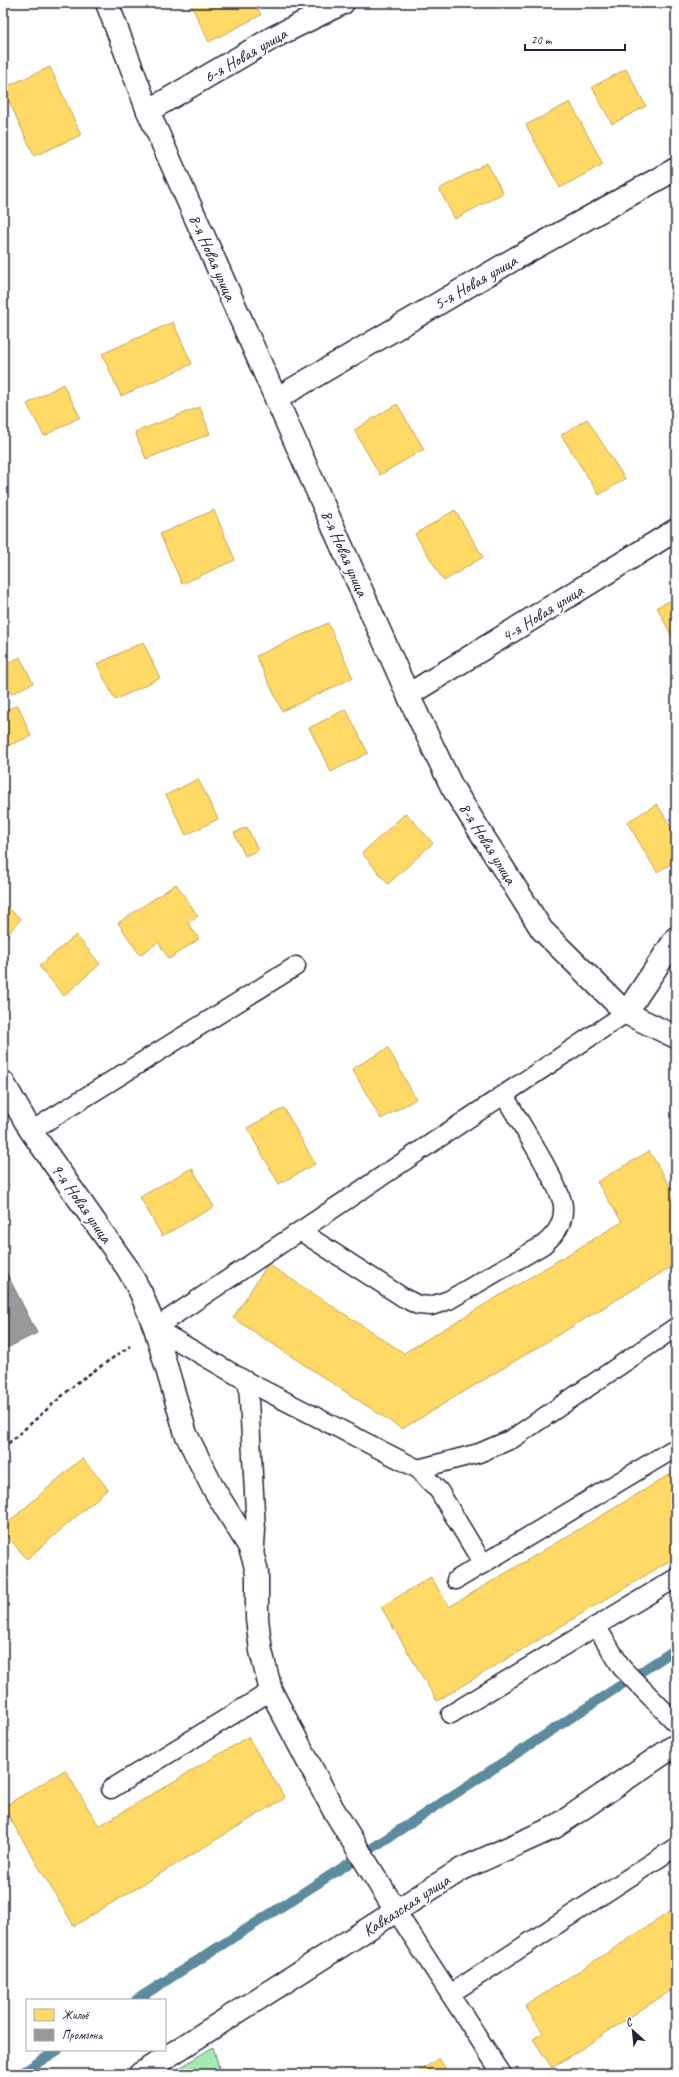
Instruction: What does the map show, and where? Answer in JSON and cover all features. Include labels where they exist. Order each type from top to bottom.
[{"type":"street","name":"8-я Новая улица","points":[[107,3],[148,111],[408,696],[452,787],[542,930],[626,1013],[676,1036]]},
{"type":"street","name":"6-я Новая улица","points":[[148,111],[274,37],[343,3]]},
{"type":"street","name":"5-я Новая улица","points":[[276,399],[516,258],[676,170]]},
{"type":"street","name":"4-я Новая улица","points":[[408,696],[676,530]]},
{"type":"street","points":[[626,1013],[676,938]]},
{"type":"street","name":"9-я Новая улица","points":[[3,1082],[31,1131],[128,1269],[141,1292],[155,1328],[186,1434],[212,1486],[246,1541],[254,1560],[257,1573],[258,1619],[261,1651],[271,1692],[333,1809],[396,1911]]},
{"type":"street","name":"Кавказская улица","points":[[140,2074],[462,1869],[555,1827],[676,1745]]},
{"type":"lane","points":[[31,1131],[296,966]]},
{"type":"lane","points":[[483,1564],[439,1491],[418,1469],[248,1382],[155,1328],[626,1013]]},
{"type":"lane","points":[[300,1231],[404,1298],[418,1305],[431,1306],[449,1300],[543,1245],[556,1233],[562,1220],[563,1204],[555,1185],[504,1095]]},
{"type":"lane","points":[[418,1469],[479,1453],[512,1439],[676,1327]]},
{"type":"lane","points":[[248,1382],[256,1530],[254,1560]]},
{"type":"lane","points":[[456,1580],[672,1450]]},
{"type":"lane","points":[[451,1714],[676,1578]]},
{"type":"lane","points":[[596,1626],[622,1668],[676,1723]]},
{"type":"lane","points":[[111,1789],[271,1692]]},
{"type":"lane","points":[[450,1994],[676,1847]]},
{"type":"lane","points":[[396,1911],[502,2074]]},
{"type":"path","points":[[3,1448],[78,1382],[155,1328]]},
{"type":"green space","points":[[213,2047],[221,2074],[170,2074]]},
{"type":"building: Жильё","points":[[190,3],[255,3],[261,15],[209,42]]},
{"type":"building: Жильё","points":[[50,67],[81,135],[34,156],[3,88]]},
{"type":"building: Жильё","points":[[626,69],[646,106],[612,124],[592,87]]},
{"type":"building: Жильё","points":[[570,102],[603,164],[560,188],[526,125]]},
{"type":"building: Жильё","points":[[487,163],[503,193],[455,219],[439,189]]},
{"type":"building: Жильё","points":[[173,322],[192,364],[121,396],[102,354]]},
{"type":"building: Жильё","points":[[63,384],[80,417],[44,436],[27,404]]},
{"type":"building: Жильё","points":[[397,404],[424,449],[380,475],[354,430]]},
{"type":"building: Жильё","points":[[200,407],[210,434],[146,459],[135,432]]},
{"type":"building: Жильё","points":[[587,419],[625,479],[599,495],[561,435]]},
{"type":"building: Жильё","points":[[214,510],[235,560],[182,584],[160,534]]},
{"type":"building: Жильё","points":[[455,510],[483,557],[444,581],[415,534]]},
{"type":"building: Жильё","points":[[676,598],[676,645],[657,607]]},
{"type":"building: Жильё","points":[[328,623],[353,678],[282,711],[256,656]]},
{"type":"building: Жильё","points":[[143,642],[160,678],[115,700],[97,664]]},
{"type":"building: Жильё","points":[[20,657],[33,683],[11,694],[3,678],[3,666]]},
{"type":"building: Жильё","points":[[18,705],[31,736],[3,748],[3,711]]},
{"type":"building: Жильё","points":[[346,709],[368,753],[331,772],[309,728]]},
{"type":"building: Жильё","points":[[198,779],[218,819],[186,835],[166,795]]},
{"type":"building: Жильё","points":[[657,804],[676,835],[676,861],[657,872],[627,822]]},
{"type":"building: Жильё","points":[[406,813],[433,843],[388,884],[362,853]]},
{"type":"building: Жильё","points":[[247,827],[258,850],[245,856],[234,833]]},
{"type":"building: Жильё","points":[[176,884],[198,916],[188,923],[199,939],[169,959],[158,942],[140,955],[118,923]]},
{"type":"building: Жильё","points":[[3,904],[21,919],[3,940]]},
{"type":"building: Жильё","points":[[76,935],[100,964],[64,996],[39,966]]},
{"type":"building: Жильё","points":[[388,1048],[416,1099],[381,1119],[352,1069]]},
{"type":"building: Жильё","points":[[284,1108],[315,1164],[279,1184],[247,1128]]},
{"type":"building: Жильё","points":[[649,1151],[676,1196],[676,1264],[402,1429],[233,1318],[268,1264],[404,1353],[622,1222],[597,1182]]},
{"type":"building: Жильё","points":[[192,1168],[214,1207],[162,1236],[140,1197]]},
{"type":"building: Жильё","points":[[82,1458],[108,1489],[27,1559],[3,1532],[3,1527]]},
{"type":"building: Жильё","points":[[676,1471],[676,1557],[437,1701],[381,1607],[431,1577],[449,1607]]},
{"type":"building: Жильё","points":[[248,1737],[285,1798],[74,1926],[3,1807],[65,1770],[99,1826]]},
{"type":"building: Жильё","points":[[676,1908],[676,1987],[552,2068],[533,2039],[543,2033],[525,2006]]},
{"type":"building: Жильё","points":[[439,2058],[449,2074],[415,2074]]},
{"type":"building: Промзона","points":[[3,1266],[37,1333],[3,1350]]},
{"type":"waterway","points":[[138,1999],[351,1862],[676,1649]]},
{"type":"waterway","points":[[20,2074],[56,2051]]}]
